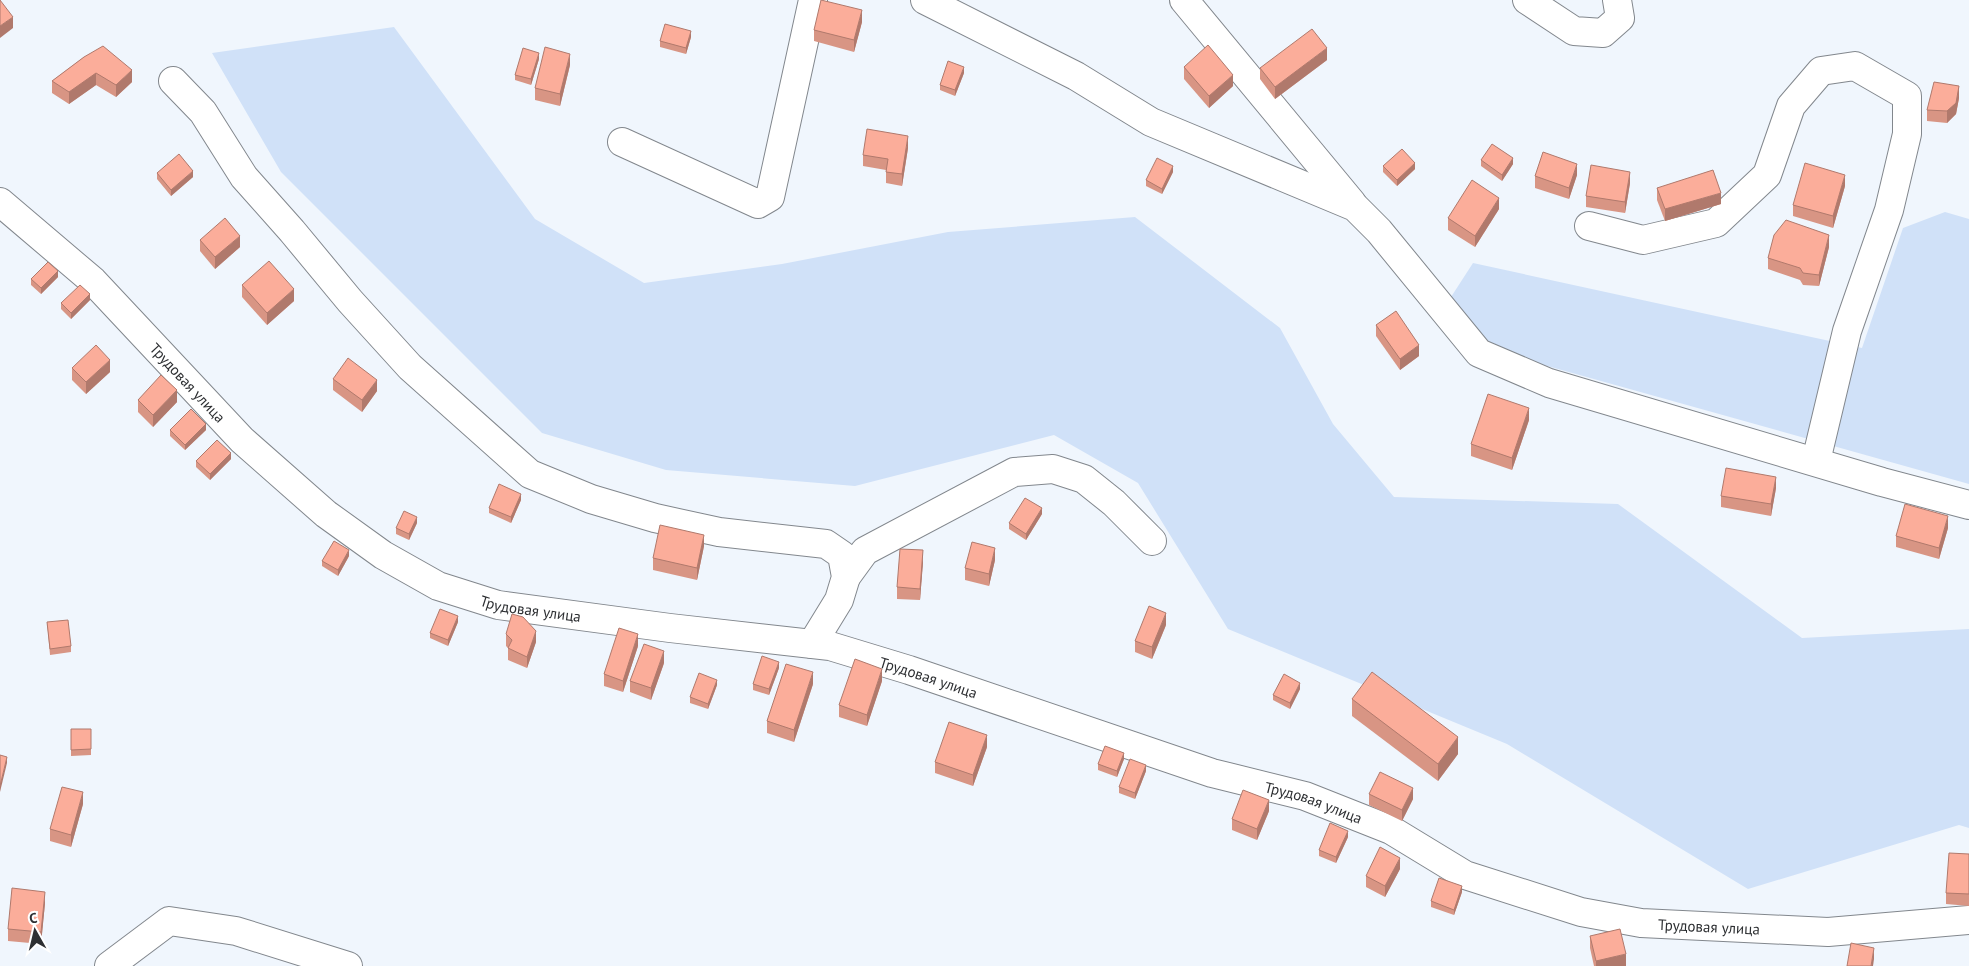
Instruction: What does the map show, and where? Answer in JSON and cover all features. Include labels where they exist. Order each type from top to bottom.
[{"type":"street","points":[[622,142],[758,204],[770,198],[813,0]]},
{"type":"street","points":[[925,0],[1076,76],[1151,122],[1355,207]]},
{"type":"street","points":[[1184,0],[1355,207],[1379,231],[1479,353],[1549,383],[1882,482],[1969,505]]},
{"type":"street","points":[[1527,0],[1574,31],[1603,33],[1620,18],[1617,0]]},
{"type":"street","points":[[1589,226],[1643,240],[1716,223],[1767,174],[1791,106],[1821,71],[1856,66],[1907,96],[1907,134],[1889,210],[1847,331],[1816,461]]},
{"type":"street","points":[[173,81],[203,112],[244,177],[396,352],[530,474],[591,499],[655,518],[719,532],[826,544],[842,555],[846,577]]},
{"type":"street","name":"Трудовая улица","points":[[0,202],[93,281],[242,440],[319,508],[383,555],[438,586],[498,605],[670,628],[830,646],[909,670],[1212,773],[1305,796],[1391,830],[1465,876],[1581,912],[1641,923],[1828,932],[1969,920]]},
{"type":"street","points":[[812,644],[839,600],[846,577],[865,551],[1014,472],[1053,468],[1084,479],[1114,503],[1152,541]]},
{"type":"street","points":[[109,966],[169,921],[236,931],[348,966]]},
{"type":"shaded area","points":[[394,27],[535,219],[644,283],[782,264],[948,232],[1135,217],[1280,328],[1333,424],[1394,497],[1618,504],[1802,638],[1969,629],[1969,828],[1959,825],[1748,889],[1507,744],[1228,629],[1138,483],[1054,435],[855,486],[666,470],[542,433],[281,172],[212,53]]},
{"type":"shaded area","points":[[1945,212],[1969,219],[1969,484],[1494,351],[1451,297],[1473,263],[1862,348],[1903,228]]},
{"type":"building","points":[[0,0],[13,17],[0,26]]},
{"type":"building","points":[[821,0],[862,10],[854,40],[814,30]]},
{"type":"building","points":[[665,24],[691,31],[686,48],[660,41]]},
{"type":"building","points":[[1312,29],[1327,48],[1275,87],[1260,68]]},
{"type":"building","points":[[1208,45],[1233,75],[1209,96],[1184,67]]},
{"type":"building","points":[[103,46],[132,70],[116,85],[96,73],[69,92],[52,81],[84,57]]},
{"type":"building","points":[[545,47],[570,54],[560,94],[535,88]]},
{"type":"building","points":[[523,48],[539,53],[531,79],[515,75]]},
{"type":"building","points":[[948,61],[964,67],[955,90],[940,85]]},
{"type":"building","points":[[1934,82],[1959,86],[1956,103],[1947,111],[1927,110]]},
{"type":"building","points":[[867,129],[908,136],[902,174],[886,172],[888,159],[863,155]]},
{"type":"building","points":[[1492,144],[1513,158],[1502,175],[1481,160]]},
{"type":"building","points":[[1402,149],[1415,163],[1397,180],[1383,166]]},
{"type":"building","points":[[1543,152],[1577,164],[1569,188],[1535,176]]},
{"type":"building","points":[[179,154],[193,171],[171,190],[157,173]]},
{"type":"building","points":[[1157,158],[1173,166],[1162,189],[1146,180]]},
{"type":"building","points":[[1805,163],[1845,175],[1833,216],[1793,205]]},
{"type":"building","points":[[1591,165],[1630,172],[1625,202],[1586,196]]},
{"type":"building","points":[[1713,170],[1721,193],[1665,209],[1657,188]]},
{"type":"building","points":[[1472,180],[1499,198],[1475,236],[1448,218]]},
{"type":"building","points":[[225,218],[240,236],[215,257],[200,240]]},
{"type":"building","points":[[1786,220],[1829,235],[1819,275],[1803,273],[1800,268],[1768,258],[1774,235]]},
{"type":"building","points":[[269,261],[294,289],[267,313],[242,285]]},
{"type":"building","points":[[48,262],[58,271],[41,288],[31,279]]},
{"type":"building","points":[[80,285],[90,294],[71,313],[61,303]]},
{"type":"building","points":[[1396,311],[1419,345],[1400,359],[1376,325]]},
{"type":"building","points":[[96,345],[110,360],[86,382],[72,368]]},
{"type":"building","points":[[348,358],[377,380],[362,400],[333,379]]},
{"type":"building","points":[[161,375],[177,390],[153,415],[138,400]]},
{"type":"building","points":[[1488,394],[1529,408],[1512,458],[1471,444]]},
{"type":"building","points":[[191,409],[206,424],[185,445],[170,430]]},
{"type":"building","points":[[217,440],[231,453],[210,474],[196,461]]},
{"type":"building","points":[[1726,468],[1776,477],[1771,504],[1721,496]]},
{"type":"building","points":[[499,484],[521,494],[511,517],[489,508]]},
{"type":"building","points":[[1025,498],[1042,508],[1026,534],[1009,523]]},
{"type":"building","points":[[1905,504],[1948,516],[1939,548],[1896,536]]},
{"type":"building","points":[[404,511],[417,517],[409,534],[396,528]]},
{"type":"building","points":[[660,525],[704,535],[697,568],[653,558]]},
{"type":"building","points":[[334,541],[349,550],[338,570],[322,561]]},
{"type":"building","points":[[972,542],[995,548],[989,574],[965,568]]},
{"type":"building","points":[[900,549],[923,550],[920,589],[897,587]]},
{"type":"building","points":[[1149,606],[1166,613],[1152,647],[1135,641]]},
{"type":"building","points":[[440,609],[458,616],[448,640],[430,633]]},
{"type":"building","points":[[512,614],[523,617],[536,631],[527,657],[508,648],[512,640],[506,634]]},
{"type":"building","points":[[68,620],[71,646],[50,649],[47,622]]},
{"type":"building","points":[[619,628],[638,634],[623,681],[604,674]]},
{"type":"building","points":[[644,644],[664,651],[651,688],[630,681]]},
{"type":"building","points":[[762,656],[779,662],[769,689],[753,684]]},
{"type":"building","points":[[855,659],[882,669],[867,715],[839,705]]},
{"type":"building","points":[[786,664],[813,672],[794,730],[767,721]]},
{"type":"building","points":[[1372,672],[1458,737],[1438,764],[1352,699]]},
{"type":"building","points":[[699,673],[717,680],[708,704],[690,697]]},
{"type":"building","points":[[1284,674],[1300,683],[1290,703],[1273,695]]},
{"type":"building","points":[[949,722],[987,735],[973,775],[935,762]]},
{"type":"building","points":[[71,729],[91,729],[91,749],[71,750]]},
{"type":"building","points":[[1105,746],[1124,753],[1117,771],[1098,764]]},
{"type":"building","points":[[0,755],[7,757],[0,786]]},
{"type":"building","points":[[1130,759],[1146,765],[1135,793],[1119,787]]},
{"type":"building","points":[[1380,772],[1413,788],[1402,810],[1369,794]]},
{"type":"building","points":[[62,787],[83,792],[71,835],[50,829]]},
{"type":"building","points":[[1243,790],[1269,800],[1257,829],[1232,819]]},
{"type":"building","points":[[1330,823],[1348,831],[1336,857],[1319,850]]},
{"type":"building","points":[[1380,847],[1400,858],[1385,886],[1366,876]]},
{"type":"building","points":[[1949,853],[1969,854],[1969,894],[1946,893]]},
{"type":"building","points":[[1439,878],[1462,886],[1454,910],[1431,901]]},
{"type":"building","points":[[12,888],[45,892],[41,932],[8,929]]},
{"type":"building","points":[[1620,929],[1626,954],[1596,961],[1590,936]]},
{"type":"building","points":[[1851,943],[1874,948],[1871,966],[1847,966]]}]
